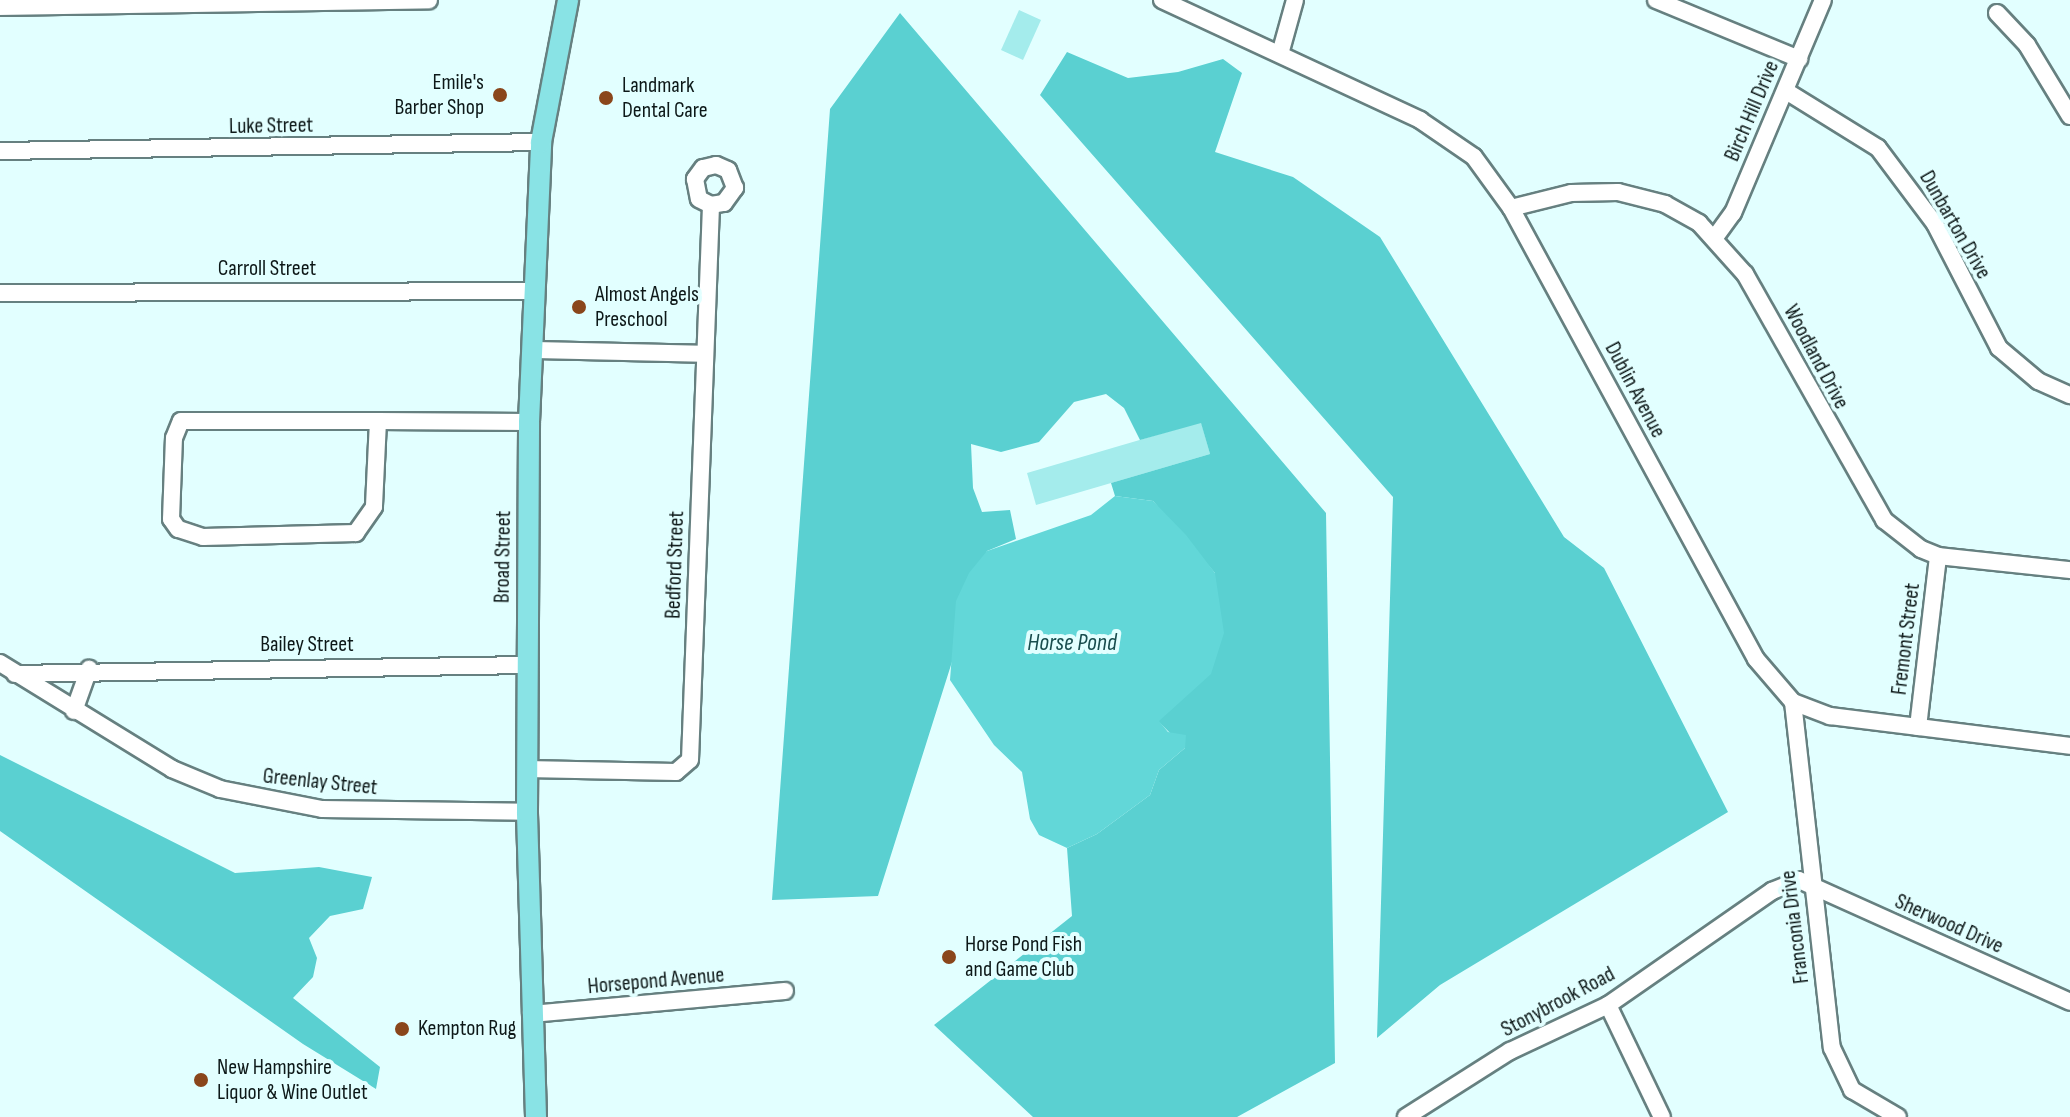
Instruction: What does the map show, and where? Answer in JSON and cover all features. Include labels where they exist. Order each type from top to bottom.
[{"type":"main road","name":"Broad Street","points":[[536,1117],[526,769],[529,422],[541,142],[568,0]]},
{"type":"street","points":[[0,7],[429,0]]},
{"type":"street","name":"Dublin Avenue","points":[[1162,0],[1280,54],[1456,142],[1511,208],[1756,659],[1793,702],[1830,716],[2070,746]]},
{"type":"street","points":[[1280,54],[1295,0]]},
{"type":"street","points":[[1656,0],[1799,59]]},
{"type":"street","name":"Birch Hill Drive","points":[[1716,236],[1733,213],[1823,0]]},
{"type":"street","points":[[1997,13],[2027,45],[2070,116]]},
{"type":"street","name":"Dunbarton Drive","points":[[1786,91],[1878,148],[1935,224],[1999,348],[2038,381],[2070,395]]},
{"type":"street","name":"Luke Street","points":[[0,151],[541,142]]},
{"type":"street","name":"Woodland Drive","points":[[1511,208],[1583,192],[1634,194],[1682,212],[1716,236],[1761,301],[1868,498],[1904,537],[1938,556],[2070,570]]},
{"type":"street","name":"Bedford Street","points":[[526,769],[676,772],[690,760],[711,205]]},
{"type":"street","name":"Carroll Street","points":[[0,293],[534,291]]},
{"type":"street","points":[[532,350],[705,354]]},
{"type":"street","points":[[378,421],[374,507],[365,527],[356,533],[203,537],[178,529],[171,519],[174,438],[181,421],[378,421],[529,422]]},
{"type":"street","name":"Fremont Street","points":[[1918,727],[1938,556]]},
{"type":"street","name":"Greenlay Street","points":[[0,663],[74,711],[195,781],[278,804],[527,812]]},
{"type":"street","name":"Bailey Street","points":[[15,674],[89,669],[525,665]]},
{"type":"street","points":[[74,711],[89,669]]},
{"type":"street","name":"Franconia Drive","points":[[1793,702],[1805,772],[1810,885],[1839,1070],[1852,1090],[1898,1117]]},
{"type":"street","name":"Stonybrook Road","points":[[1406,1117],[1510,1051],[1608,1005],[1772,891],[1799,880],[1810,885]]},
{"type":"street","name":"Sherwood Drive","points":[[1810,885],[2070,1002]]},
{"type":"street","name":"Horsepond Avenue","points":[[531,1014],[785,991]]},
{"type":"street","points":[[1608,1005],[1662,1117]]},
{"type":"shaded area","points":[[1019,10],[1041,20],[1023,60],[1001,50]]},
{"type":"shaded area","points":[[900,13],[1326,513],[1335,1063],[1237,1117],[1033,1117],[934,1025],[1072,916],[1067,848],[1097,834],[1150,795],[1159,770],[1185,748],[1158,721],[1181,699],[1215,573],[1153,501],[1115,496],[1111,483],[1210,454],[1201,423],[1140,440],[1124,408],[1106,394],[1074,402],[1039,442],[1001,452],[971,444],[973,488],[982,512],[1010,510],[1016,539],[987,551],[878,896],[772,900],[830,109]]},
{"type":"shaded area","points":[[1067,52],[1128,78],[1178,72],[1223,59],[1242,73],[1215,152],[1293,177],[1380,237],[1564,537],[1604,568],[1728,812],[1440,985],[1377,1038],[1393,497],[1040,95]]},
{"type":"shaded area","points":[[1201,422],[1210,454],[1036,505],[1027,473]]},
{"type":"shaded area","points":[[0,755],[235,873],[319,867],[372,877],[363,909],[330,916],[309,938],[317,958],[313,977],[293,998],[380,1067],[376,1089],[303,1044],[0,831]]},
{"type":"water","name":"Horse Pond","points":[[1115,496],[1153,501],[1186,535],[1215,573],[1224,633],[1211,674],[1159,721],[1168,732],[1186,735],[1185,748],[1159,770],[1150,795],[1097,834],[1067,848],[1039,835],[1030,819],[1022,772],[994,745],[950,680],[956,601],[969,573],[987,551],[1091,515]]},
{"type":"place","name":"Emile's Barber Shop","points":[[500,95]]},
{"type":"place","name":"Landmark Dental Care","points":[[606,98]]},
{"type":"place","name":"Almost Angels Preschool","points":[[579,307]]},
{"type":"place","name":"Horse Pond Fish and Game Club","points":[[949,957]]},
{"type":"place","name":"Kempton Rug","points":[[402,1029]]},
{"type":"place","name":"New Hampshire Liquor & Wine Outlet","points":[[201,1080]]}]
